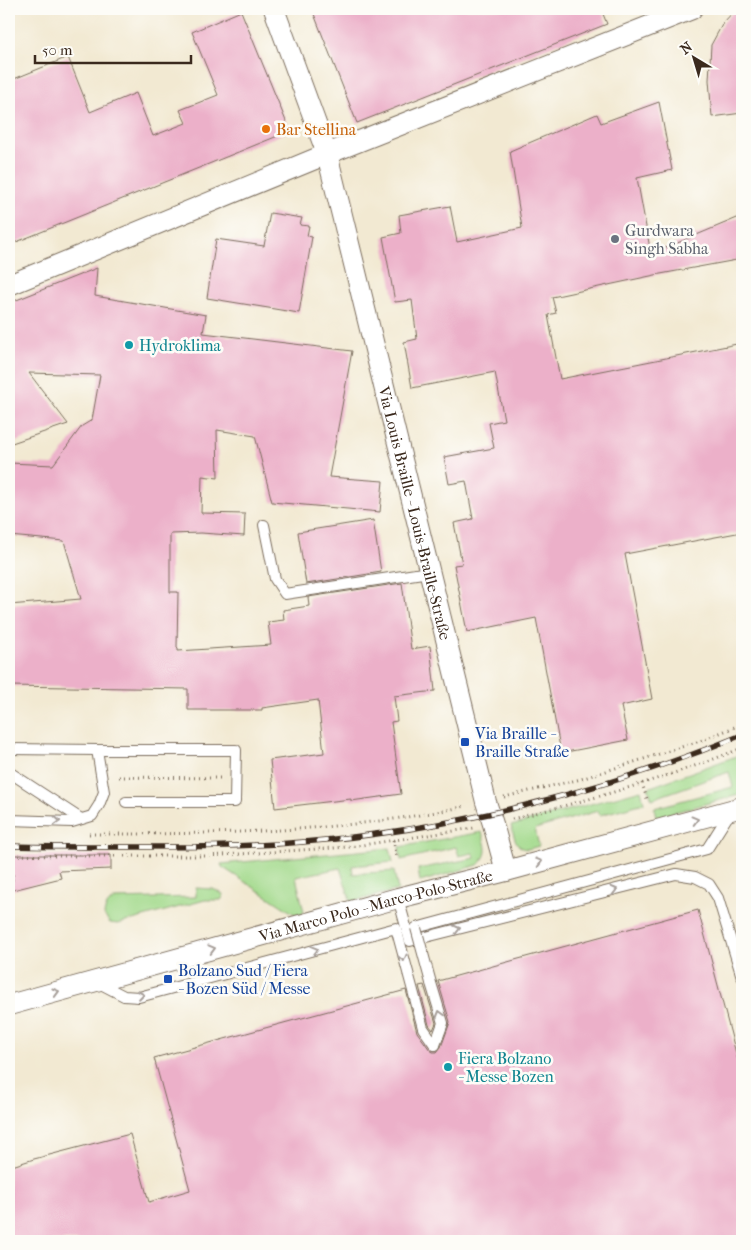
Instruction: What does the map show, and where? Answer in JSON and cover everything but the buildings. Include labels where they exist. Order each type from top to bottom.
[{"type":"street","name":"Via Louis Braille - Louis-Braille-Straße","points":[[274,9],[327,154],[486,802],[506,871]]},
{"type":"street","points":[[9,285],[327,154],[692,9]]},
{"type":"street","name":"Via Marco Polo - Marco-Polo-Straße","points":[[9,1005],[398,898],[737,809]]},
{"type":"lane","points":[[264,525],[275,579],[285,594],[429,572]]},
{"type":"lane","points":[[9,748],[236,750],[235,802],[126,802]]},
{"type":"lane","points":[[9,814],[14,820],[72,822],[92,816],[104,792],[97,750]]},
{"type":"lane","points":[[9,772],[82,819]]},
{"type":"lane","points":[[96,981],[124,996],[139,997],[396,928],[423,1028],[436,1045],[443,1023],[416,928],[707,849],[737,809]]},
{"type":"lane","points":[[398,898],[410,941],[676,874],[695,877],[709,884],[718,898],[742,977]]},
{"type":"path","points":[[89,834],[207,834],[347,825],[440,812],[581,779],[700,741],[742,724]]},
{"type":"path","points":[[9,855],[208,856],[349,847],[493,824],[587,800],[707,762],[742,748]]},
{"type":"path","points":[[119,777],[235,778]]},
{"type":"path","points":[[642,783],[647,799]]},
{"type":"path","points":[[393,840],[396,857]]},
{"type":"path","points":[[9,873],[12,873],[14,879],[9,880]]},
{"type":"green space","points":[[742,754],[742,793],[656,817],[654,808],[733,787],[729,772],[652,799],[648,788]]},
{"type":"green space","points":[[641,790],[644,803],[600,815],[598,811],[535,829],[539,846],[528,849],[517,844],[511,826]]},
{"type":"green space","points":[[482,832],[486,853],[478,865],[420,882],[418,869],[475,858],[473,853],[459,856],[456,847],[401,860],[399,847]]},
{"type":"green space","points":[[390,848],[393,862],[352,866],[353,874],[394,871],[398,890],[351,902],[340,868],[296,877],[304,912],[301,915],[296,915],[222,867],[221,864]]},
{"type":"green space","points":[[196,888],[213,889],[223,894],[223,897],[221,900],[205,900],[118,924],[110,923],[104,915],[107,906],[115,899],[196,897]]},
{"type":"railway","points":[[9,846],[168,847],[258,845],[359,836],[415,828],[471,818],[582,790],[636,774],[742,735]]},
{"type":"place","name":"Bar Stellina","points":[[266,129]]},
{"type":"place","name":"Gurdwara Singh Sabha","points":[[615,239]]},
{"type":"place","name":"Hydroklima","points":[[129,345]]},
{"type":"place","name":"Via Braille - Braille Straße","points":[[465,742]]},
{"type":"place","name":"Bolzano Sud / Fiera - Bozen Süd / Messe","points":[[168,979]]},
{"type":"place","name":"Fiera Bolzano - Messe Bozen","points":[[448,1067]]}]
